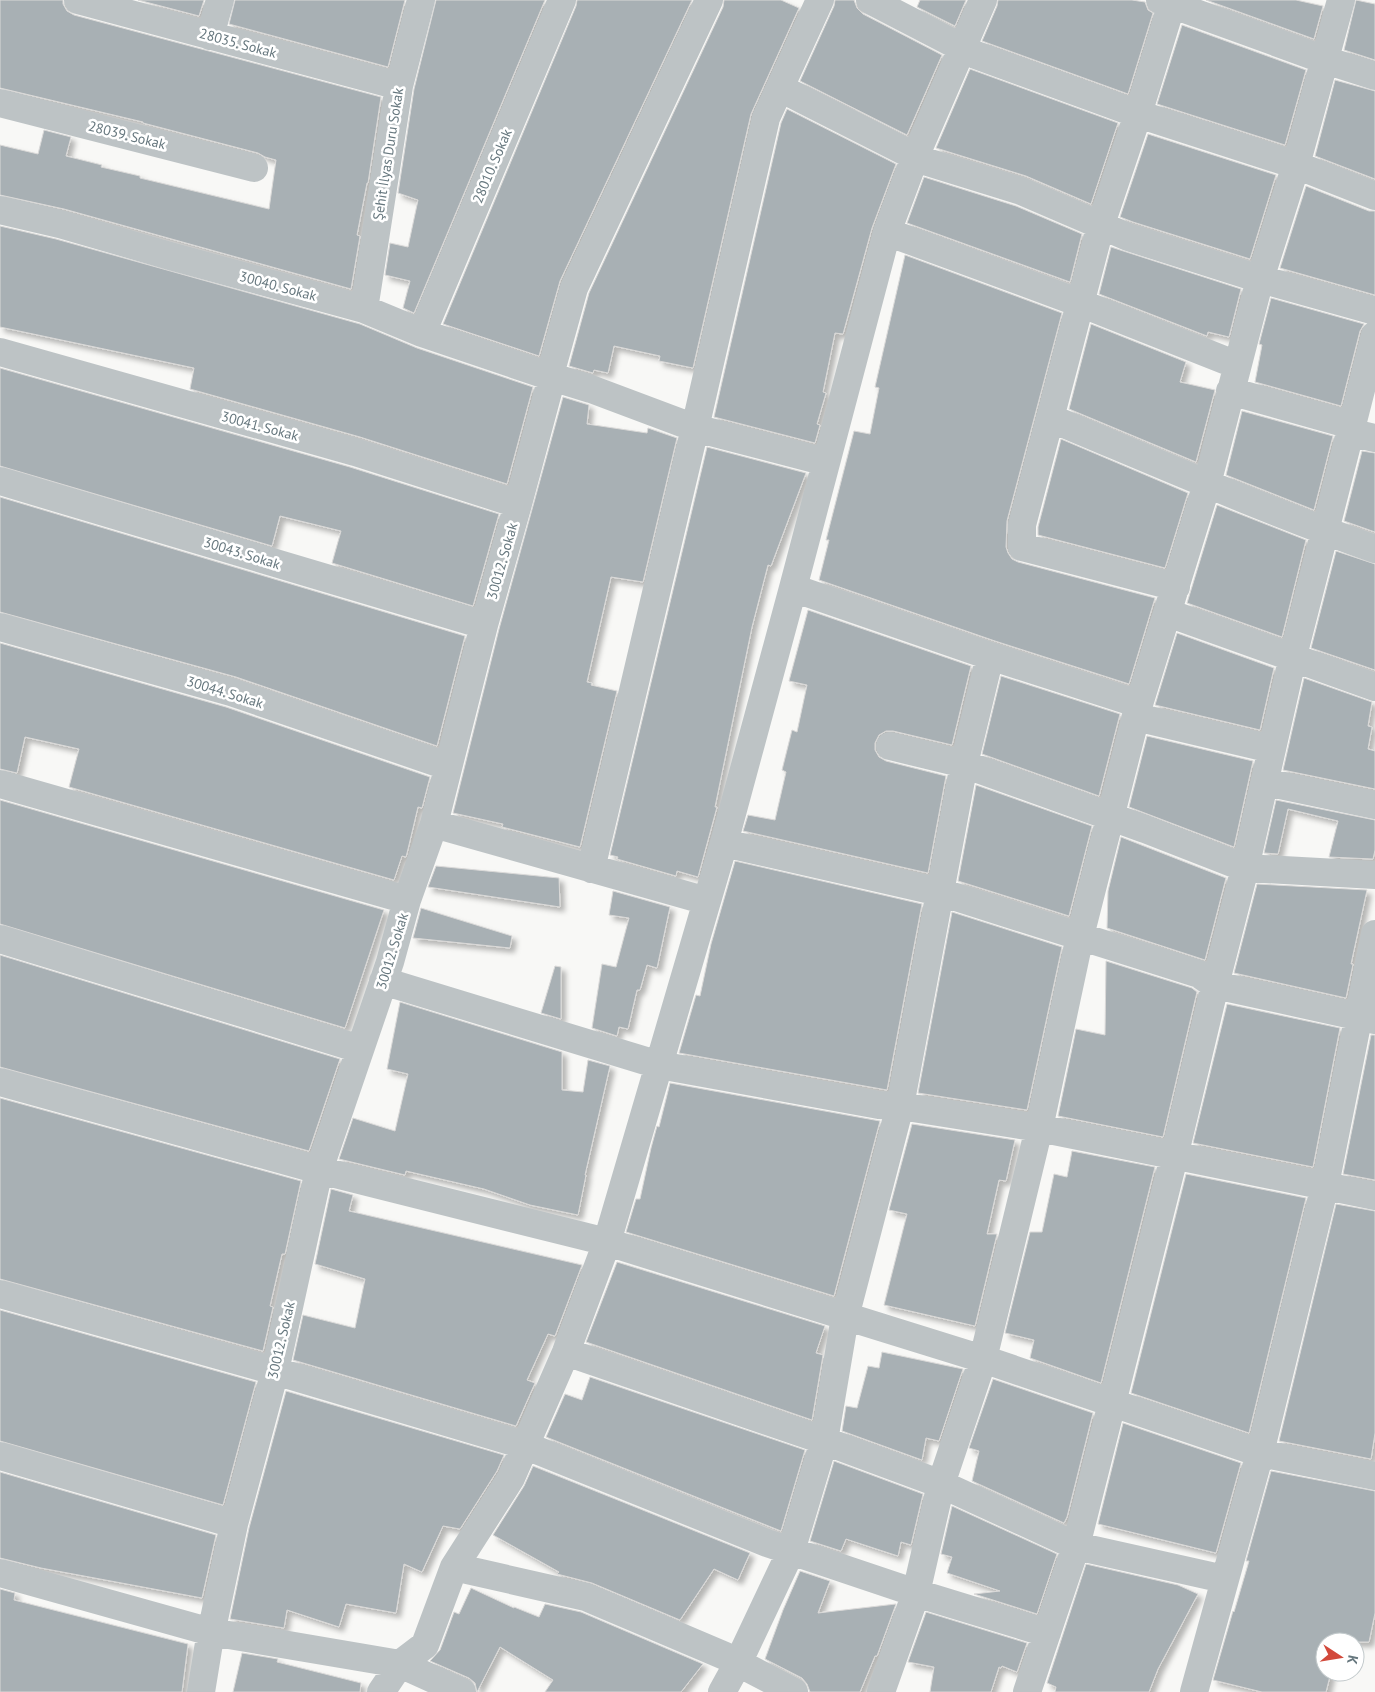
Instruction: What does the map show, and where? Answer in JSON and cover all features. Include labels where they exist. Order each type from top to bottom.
[{"type":"street","name":"28035. Sokak","points":[[78,0],[398,86]]},
{"type":"street","points":[[210,36],[220,0]]},
{"type":"street","name":"Şehit İlyas Duru Sokak","points":[[364,309],[398,86],[421,0]]},
{"type":"street","name":"28010. Sokak","points":[[422,333],[562,0]]},
{"type":"street","name":"30012. Sokak","points":[[201,1692],[211,1632],[234,1524],[275,1371],[318,1170],[383,981],[407,900],[434,824],[484,624],[518,504],[574,288],[709,0]]},
{"type":"street","points":[[591,869],[766,118],[820,0]]},
{"type":"street","points":[[870,0],[976,55],[1138,114],[1296,165],[1375,196]]},
{"type":"street","points":[[381,1692],[400,1664],[425,1645],[454,1567],[511,1478],[566,1352],[607,1242],[724,843],[887,232],[915,157],[964,49],[983,0]]},
{"type":"street","points":[[885,1691],[916,1593],[941,1484],[982,1359],[1039,1128],[1080,936],[1112,818],[1138,711],[1207,484],[1260,279],[1296,165],[1341,0]]},
{"type":"street","points":[[1176,587],[1022,547],[1022,525],[1101,224],[1138,114],[1168,1],[1325,60],[1375,76]]},
{"type":"street","points":[[780,88],[915,157],[1021,191],[1128,237],[1260,279],[1375,310]]},
{"type":"street","name":"28039. Sokak","points":[[0,103],[254,168]]},
{"type":"street","name":"30040. Sokak","points":[[0,210],[60,224],[364,309],[422,333],[591,389],[695,428],[826,462]]},
{"type":"street","points":[[887,232],[1080,303],[1237,365]]},
{"type":"street","points":[[1027,1692],[1076,1546],[1113,1402],[1215,985],[1246,868],[1293,656],[1325,532],[1359,431],[1375,335]]},
{"type":"street","name":"30041. Sokak","points":[[0,352],[355,452],[518,504]]},
{"type":"street","points":[[1230,391],[1359,431]]},
{"type":"street","points":[[1050,418],[1325,532],[1375,550]]},
{"type":"street","name":"30043. Sokak","points":[[0,481],[484,624]]},
{"type":"street","points":[[793,588],[990,656],[1138,711],[1272,749]]},
{"type":"street","points":[[1168,613],[1293,656],[1375,687]]},
{"type":"street","name":"30044. Sokak","points":[[0,627],[231,692],[447,766]]},
{"type":"street","points":[[722,1692],[738,1663],[791,1551],[824,1441],[845,1317],[900,1106],[964,764],[990,656]]},
{"type":"street","points":[[890,746],[964,764],[1145,829],[1246,868],[1375,875]]},
{"type":"street","points":[[1265,782],[1375,805]]},
{"type":"street","points":[[0,784],[407,900]]},
{"type":"street","points":[[434,824],[707,901]]},
{"type":"street","points":[[724,843],[940,892],[1199,974],[1215,985],[1366,1019]]},
{"type":"street","points":[[1194,1692],[1260,1453],[1366,1019],[1375,934]]},
{"type":"street","points":[[0,939],[360,1049]]},
{"type":"street","points":[[383,981],[659,1065],[879,1105],[900,1106],[1039,1128],[1375,1196]]},
{"type":"street","points":[[0,1082],[318,1170],[607,1242],[982,1359],[1260,1453],[1375,1476]]},
{"type":"street","points":[[0,1294],[275,1371],[524,1445],[767,1543],[916,1593],[1047,1632]]},
{"type":"street","points":[[566,1352],[824,1441],[941,1484],[1076,1546],[1224,1579]]},
{"type":"street","points":[[0,1456],[234,1524]]},
{"type":"street","points":[[454,1567],[586,1597],[738,1663],[794,1692]]},
{"type":"street","points":[[0,1572],[211,1632],[400,1664],[462,1692]]},
{"type":"building","points":[[0,0],[63,0],[67,11],[74,15],[381,97],[368,183],[357,235],[360,236],[351,289],[64,209],[0,195],[0,145],[38,154],[44,130],[71,137],[66,156],[140,176],[140,178],[269,209],[276,160],[258,153],[143,122],[0,88]]},
{"type":"building","points":[[138,0],[204,0],[199,16]]},
{"type":"building","points":[[235,0],[405,0],[388,67],[229,24]]},
{"type":"building","points":[[436,0],[545,0],[414,313],[403,308],[410,281],[385,275],[390,243],[408,247],[418,200],[398,193],[414,89]]},
{"type":"building","points":[[577,0],[692,0],[560,281],[539,356],[443,324]]},
{"type":"building","points":[[724,0],[781,0],[799,8],[751,114],[693,368],[659,361],[660,356],[614,346],[608,373],[594,370],[593,373],[569,366],[589,293],[723,7]]},
{"type":"building","points":[[835,0],[854,0],[857,8],[863,14],[942,55],[907,135],[800,81]]},
{"type":"building","points":[[920,0],[966,0],[955,26],[917,7]]},
{"type":"building","points":[[998,0],[1132,0],[1145,2],[1148,10],[1153,13],[1128,94],[982,41]]},
{"type":"building","points":[[1206,0],[1296,0],[1323,6],[1314,39]]},
{"type":"building","points":[[1356,0],[1375,4],[1375,60],[1344,50]]},
{"type":"building","points":[[1182,25],[1306,70],[1285,145],[1157,104]]},
{"type":"building","points":[[970,69],[1118,123],[1091,204],[1026,176],[936,148]]},
{"type":"building","points":[[1335,80],[1375,91],[1375,179],[1315,156]]},
{"type":"building","points":[[787,109],[896,164],[872,228],[843,334],[835,333],[823,392],[826,393],[817,424],[820,425],[815,443],[714,417],[781,123]]},
{"type":"building","points":[[1148,134],[1276,175],[1250,259],[1120,217]]},
{"type":"building","points":[[924,177],[1016,206],[1082,234],[1070,282],[907,223]]},
{"type":"building","points":[[1306,186],[1369,211],[1375,211],[1375,295],[1280,268]]},
{"type":"building","points":[[0,226],[56,239],[360,324],[417,348],[533,387],[507,484],[360,437],[190,389],[194,368],[0,327]]},
{"type":"building","points":[[1111,247],[1241,289],[1229,337],[1208,332],[1207,336],[1099,294]]},
{"type":"building","points":[[905,255],[1062,313],[1007,521],[1006,547],[1012,559],[1018,562],[1155,598],[1129,684],[995,641],[819,580],[829,540],[826,540],[854,431],[870,434],[879,388],[875,387]]},
{"type":"building","points":[[1271,298],[1364,324],[1360,331],[1341,406],[1255,382],[1262,345],[1259,344]]},
{"type":"building","points":[[1091,324],[1186,362],[1180,382],[1215,390],[1196,462],[1069,409]]},
{"type":"building","points":[[0,368],[350,467],[499,514],[473,606],[332,563],[341,531],[280,516],[272,546],[0,466]]},
{"type":"building","points":[[563,397],[589,405],[587,424],[647,433],[648,428],[677,438],[643,582],[611,577],[587,682],[592,683],[591,685],[617,691],[580,847],[502,827],[503,824],[453,813],[499,629]]},
{"type":"building","points":[[1242,411],[1333,436],[1314,510],[1226,475]]},
{"type":"building","points":[[1061,439],[1188,493],[1165,568],[1038,535],[1038,527]]},
{"type":"building","points":[[707,447],[806,473],[771,566],[768,565],[752,627],[715,807],[717,807],[698,877],[677,871],[676,876],[617,859],[618,857],[610,855]]},
{"type":"building","points":[[1362,451],[1375,453],[1375,532],[1344,521]]},
{"type":"building","points":[[0,497],[465,636],[437,746],[236,677],[0,612]]},
{"type":"building","points":[[1217,505],[1306,540],[1282,637],[1187,603]]},
{"type":"building","points":[[1336,551],[1375,564],[1375,670],[1311,648]]},
{"type":"building","points":[[808,610],[971,666],[952,745],[893,731],[886,731],[879,735],[875,743],[875,750],[879,757],[886,761],[946,776],[928,873],[743,831],[748,815],[775,820],[786,772],[782,770],[792,730],[797,732],[807,685],[789,681]]},
{"type":"building","points":[[1177,633],[1274,668],[1260,730],[1155,705]]},
{"type":"building","points":[[0,643],[226,707],[430,777],[422,808],[418,807],[406,857],[402,856],[394,880],[69,787],[79,749],[25,737],[17,773],[0,769]]},
{"type":"building","points":[[1001,676],[1120,714],[1099,796],[982,754]]},
{"type":"building","points":[[1304,678],[1372,702],[1368,726],[1372,727],[1368,749],[1375,751],[1375,789],[1283,770]]},
{"type":"building","points":[[1147,736],[1253,761],[1234,847],[1129,807]]},
{"type":"building","points":[[976,785],[1092,826],[1069,916],[958,881]]},
{"type":"building","points":[[0,800],[384,910],[345,1028],[0,924]]},
{"type":"building","points":[[1276,800],[1375,820],[1375,850],[1373,859],[1329,857],[1338,821],[1288,809],[1278,854],[1264,853]]},
{"type":"building","points":[[1121,837],[1226,878],[1205,960],[1107,928],[1108,891]]},
{"type":"building","points":[[735,861],[922,904],[887,1090],[679,1053],[696,995],[700,996],[711,944]]},
{"type":"building","points":[[436,866],[559,878],[560,907],[428,887]]},
{"type":"building","points":[[1257,884],[1367,890],[1351,964],[1353,964],[1346,998],[1234,973]]},
{"type":"building","points":[[613,891],[670,907],[657,968],[647,965],[640,990],[637,990],[628,1029],[619,1027],[617,1036],[592,1028],[602,964],[616,967],[629,918],[609,915]]},
{"type":"building","points":[[421,908],[512,936],[510,948],[413,938]]},
{"type":"building","points":[[952,912],[1062,947],[1027,1110],[918,1093]]},
{"type":"building","points":[[0,955],[340,1059],[309,1151],[0,1067]]},
{"type":"building","points":[[1106,961],[1192,988],[1197,992],[1163,1137],[1058,1116],[1076,1029],[1105,1035]]},
{"type":"building","points":[[555,966],[561,967],[561,1019],[541,1013]]},
{"type":"building","points":[[400,1002],[562,1052],[562,1090],[583,1092],[588,1060],[610,1066],[585,1175],[578,1215],[530,1205],[484,1189],[406,1171],[405,1175],[339,1159],[353,1118],[395,1131],[408,1074],[387,1069]]},
{"type":"building","points":[[1227,1004],[1340,1028],[1313,1167],[1193,1143]]},
{"type":"building","points":[[1371,1035],[1375,1035],[1375,1180],[1343,1174]]},
{"type":"building","points":[[670,1083],[880,1121],[834,1296],[626,1232],[636,1199],[640,1199],[651,1148],[657,1126],[659,1127]]},
{"type":"building","points":[[0,1098],[301,1181],[285,1254],[282,1254],[270,1306],[273,1307],[263,1351],[0,1279]]},
{"type":"building","points":[[912,1124],[1015,1140],[1006,1181],[999,1180],[987,1234],[997,1234],[975,1326],[884,1305],[907,1214],[889,1210]]},
{"type":"building","points":[[1072,1151],[1155,1167],[1101,1383],[1030,1358],[1034,1340],[1005,1333],[1030,1232],[1042,1232],[1054,1174],[1067,1177]]},
{"type":"building","points":[[1186,1174],[1306,1198],[1249,1433],[1131,1393]]},
{"type":"building","points":[[331,1189],[353,1195],[349,1211],[582,1265],[555,1336],[548,1334],[527,1380],[535,1383],[516,1426],[293,1360],[303,1315],[355,1328],[365,1279],[315,1264]]},
{"type":"building","points":[[1336,1204],[1375,1211],[1375,1433],[1371,1459],[1279,1441]]},
{"type":"building","points":[[617,1262],[825,1326],[816,1353],[823,1355],[812,1420],[586,1342]]},
{"type":"building","points":[[0,1310],[256,1382],[223,1505],[0,1441]]},
{"type":"building","points":[[882,1352],[963,1369],[939,1441],[926,1438],[922,1460],[842,1431],[846,1406],[857,1408],[868,1366],[879,1368]]},
{"type":"building","points":[[590,1377],[805,1450],[781,1531],[546,1437],[565,1394],[582,1400]]},
{"type":"building","points":[[993,1379],[1093,1413],[1064,1523],[972,1481],[979,1451],[969,1448]]},
{"type":"building","points":[[286,1391],[504,1455],[497,1471],[460,1529],[443,1526],[422,1572],[404,1564],[396,1613],[346,1604],[339,1627],[287,1610],[284,1628],[230,1619],[249,1528]]},
{"type":"building","points":[[1123,1423],[1241,1463],[1216,1553],[1098,1524]]},
{"type":"building","points":[[834,1461],[923,1494],[911,1545],[901,1542],[898,1556],[846,1539],[841,1551],[810,1541]]},
{"type":"building","points":[[533,1466],[750,1553],[738,1580],[714,1569],[680,1620],[592,1583],[557,1574],[559,1572],[493,1535],[524,1486]]},
{"type":"building","points":[[1271,1471],[1375,1491],[1375,1613],[1369,1642],[1365,1642],[1365,1632],[1315,1632],[1315,1682],[1328,1682],[1326,1692],[1262,1692],[1213,1680],[1249,1561],[1246,1561]]},
{"type":"building","points":[[0,1472],[216,1535],[202,1598],[41,1568],[0,1558]]},
{"type":"building","points":[[952,1506],[1057,1554],[1037,1614],[974,1594],[1000,1591],[947,1573],[952,1557],[941,1554]]},
{"type":"building","points":[[1086,1564],[1178,1585],[1198,1594],[1158,1669],[1149,1692],[1055,1692],[1056,1687],[1047,1683]]},
{"type":"building","points":[[800,1571],[830,1581],[818,1613],[896,1604],[877,1656],[875,1656],[860,1692],[810,1692],[802,1678],[765,1659]]},
{"type":"building","points":[[471,1588],[514,1608],[539,1617],[545,1604],[581,1612],[703,1664],[681,1692],[545,1692],[553,1680],[500,1647],[477,1692],[475,1683],[469,1678],[430,1661],[440,1650],[454,1612],[459,1614]]},
{"type":"building","points":[[0,1589],[15,1593],[14,1600],[188,1644],[182,1692],[0,1692]]},
{"type":"building","points":[[926,1612],[1027,1643],[1017,1672],[1002,1666],[1001,1668],[999,1667],[991,1692],[930,1692],[934,1667],[908,1662]]},
{"type":"building","points":[[242,1653],[278,1659],[277,1662],[361,1683],[360,1692],[233,1692]]}]
